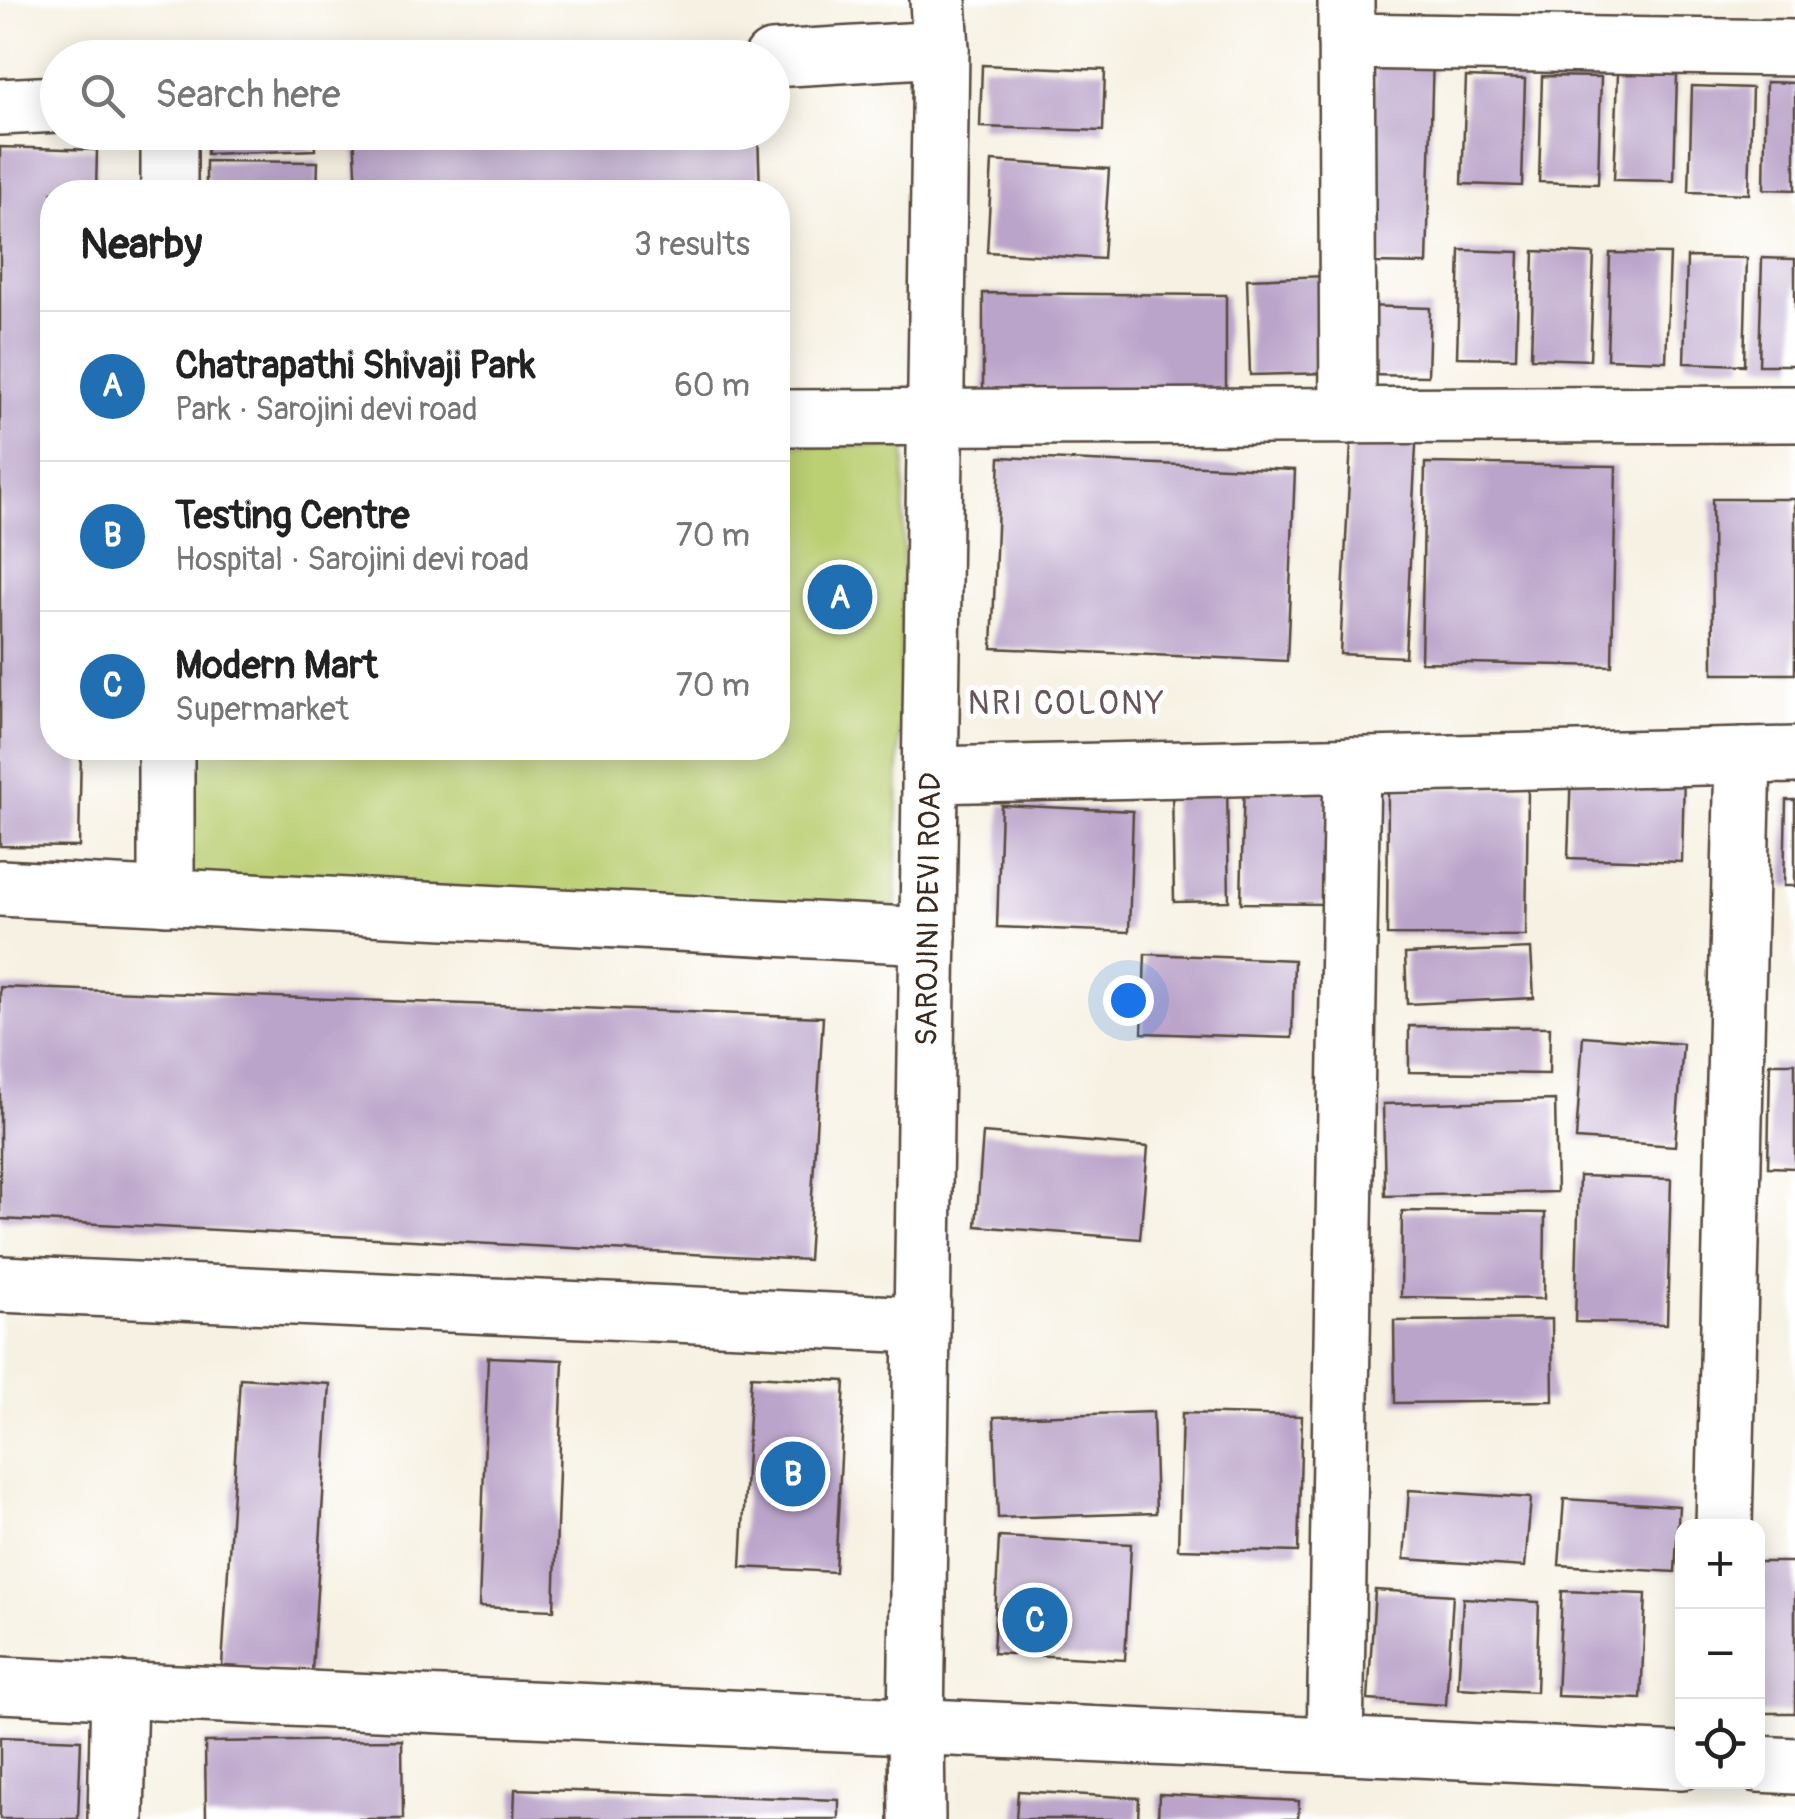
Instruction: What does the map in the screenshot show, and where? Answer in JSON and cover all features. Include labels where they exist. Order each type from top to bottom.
[{"type":"street","points":[[1348,416],[1346,21],[1795,48]]},
{"type":"street","points":[[790,56],[939,24]]},
{"type":"street","name":"SAROJINI DEVI ROAD","points":[[917,1819],[939,24]]},
{"type":"street","points":[[0,107],[40,105]]},
{"type":"street","points":[[169,150],[169,180]]},
{"type":"street","points":[[790,418],[1795,414]]},
{"type":"street","points":[[930,775],[1769,755],[1724,1519]]},
{"type":"street","points":[[166,760],[166,897]]},
{"type":"street","points":[[1335,1745],[1352,765]]},
{"type":"street","points":[[0,888],[928,936]]},
{"type":"street","points":[[0,1284],[922,1325]]},
{"type":"street","points":[[0,1685],[1675,1760]]},
{"type":"street","points":[[116,1819],[119,1690]]},
{"type":"street","points":[[1765,1764],[1795,1766]]},
{"type":"green space","points":[[790,444],[905,447],[896,907],[176,893],[179,760],[790,760]]},
{"type":"building","points":[[1375,53],[1433,54],[1427,264],[1370,263]]},
{"type":"building","points":[[982,65],[1105,70],[1103,131],[980,127]]},
{"type":"building","points":[[1618,73],[1677,75],[1674,181],[1614,180]]},
{"type":"building","points":[[1542,76],[1601,77],[1598,184],[1539,182]]},
{"type":"building","points":[[1466,77],[1525,79],[1522,186],[1462,184]]},
{"type":"building","points":[[1766,82],[1795,83],[1795,190],[1764,189]]},
{"type":"building","points":[[1692,86],[1752,88],[1749,194],[1689,192]]},
{"type":"building","points":[[0,147],[97,150],[96,180],[40,180],[40,760],[81,760],[79,847],[0,846]]},
{"type":"building","points":[[207,150],[315,150],[207,154]]},
{"type":"building","points":[[355,150],[759,150],[760,180],[356,180]]},
{"type":"building","points":[[206,161],[318,162],[317,180],[206,180]]},
{"type":"building","points":[[992,161],[1109,169],[1103,259],[987,252]]},
{"type":"building","points":[[1460,250],[1519,252],[1516,358],[1457,357]]},
{"type":"building","points":[[1534,251],[1594,254],[1590,360],[1531,358]]},
{"type":"building","points":[[1610,253],[1670,254],[1666,361],[1607,359]]},
{"type":"building","points":[[1687,257],[1747,258],[1744,365],[1684,363]]},
{"type":"building","points":[[1762,258],[1795,259],[1795,365],[1759,365]]},
{"type":"building","points":[[1327,276],[1330,373],[1250,375],[1247,279]]},
{"type":"building","points":[[983,293],[1226,295],[1226,394],[983,393]]},
{"type":"building","points":[[1364,306],[1430,308],[1428,376],[1362,375]]},
{"type":"building","points":[[1352,423],[1417,427],[1405,657],[1340,654]]},
{"type":"building","points":[[1000,457],[1295,470],[1287,661],[992,648]]},
{"type":"building","points":[[1425,463],[1616,466],[1612,666],[1421,662]]},
{"type":"building","points":[[1712,499],[1795,499],[1795,674],[1713,674]]},
{"type":"building","points":[[1571,767],[1684,771],[1682,862],[1568,858]]},
{"type":"building","points":[[1244,776],[1329,778],[1326,904],[1241,903]]},
{"type":"building","points":[[1227,785],[1229,901],[1174,902],[1172,786]]},
{"type":"building","points":[[1388,788],[1528,789],[1526,936],[1387,935]]},
{"type":"building","points":[[1786,800],[1795,800],[1795,886],[1784,886]]},
{"type":"building","points":[[1001,805],[1133,811],[1129,932],[997,927]]},
{"type":"building","points":[[1531,949],[1534,998],[1407,1004],[1405,954]]},
{"type":"building","points":[[1145,954],[1294,960],[1292,1038],[1142,1033]]},
{"type":"building","points":[[0,987],[823,1017],[808,1260],[0,1219]]},
{"type":"building","points":[[1409,1026],[1550,1027],[1549,1074],[1409,1072]]},
{"type":"building","points":[[1583,1036],[1683,1044],[1675,1146],[1576,1139]]},
{"type":"building","points":[[1770,1063],[1795,1063],[1795,1168],[1768,1167]]},
{"type":"building","points":[[1555,1100],[1557,1192],[1385,1196],[1383,1104]]},
{"type":"building","points":[[983,1133],[1148,1147],[1140,1239],[976,1226]]},
{"type":"building","points":[[1579,1176],[1671,1179],[1667,1324],[1575,1322]]},
{"type":"building","points":[[1402,1211],[1545,1213],[1544,1299],[1401,1297]]},
{"type":"building","points":[[1552,1319],[1553,1401],[1395,1403],[1394,1321]]},
{"type":"building","points":[[488,1357],[563,1360],[554,1610],[479,1607]]},
{"type":"building","points":[[751,1376],[845,1381],[835,1572],[741,1567]]},
{"type":"building","points":[[240,1378],[330,1384],[312,1672],[222,1666]]},
{"type":"building","points":[[1153,1412],[1156,1513],[998,1518],[994,1417]]},
{"type":"building","points":[[1182,1413],[1302,1416],[1298,1552],[1178,1549]]},
{"type":"building","points":[[1409,1490],[1531,1498],[1525,1567],[1404,1559]]},
{"type":"building","points":[[1564,1499],[1679,1506],[1678,1519],[1675,1519],[1675,1572],[1559,1565]]},
{"type":"building","points":[[999,1537],[1131,1544],[1125,1660],[993,1653]]},
{"type":"building","points":[[1765,1562],[1795,1562],[1795,1713],[1765,1713]]},
{"type":"building","points":[[1375,1590],[1453,1595],[1446,1705],[1368,1700]]},
{"type":"building","points":[[1562,1591],[1646,1594],[1641,1699],[1557,1696]]},
{"type":"building","points":[[1463,1598],[1539,1602],[1536,1692],[1458,1688]]},
{"type":"building","points":[[0,1737],[81,1740],[78,1819],[0,1819]]},
{"type":"building","points":[[402,1740],[403,1819],[206,1819],[205,1742]]},
{"type":"building","points":[[515,1789],[839,1800],[839,1819],[514,1819]]},
{"type":"building","points":[[1018,1791],[1139,1798],[1138,1819],[1016,1819]]},
{"type":"building","points":[[1159,1794],[1299,1801],[1298,1819],[1158,1819]]},
{"type":"place","name":"Chatrapathi Shivaji Park","points":[[840,597]]},
{"type":"place","name":"Testing Centre","points":[[793,1474]]},
{"type":"place","name":"Modern Mart","points":[[1035,1620]]},
{"type":"district","name":"NRI COLONY","points":[[1067,703]]}]
